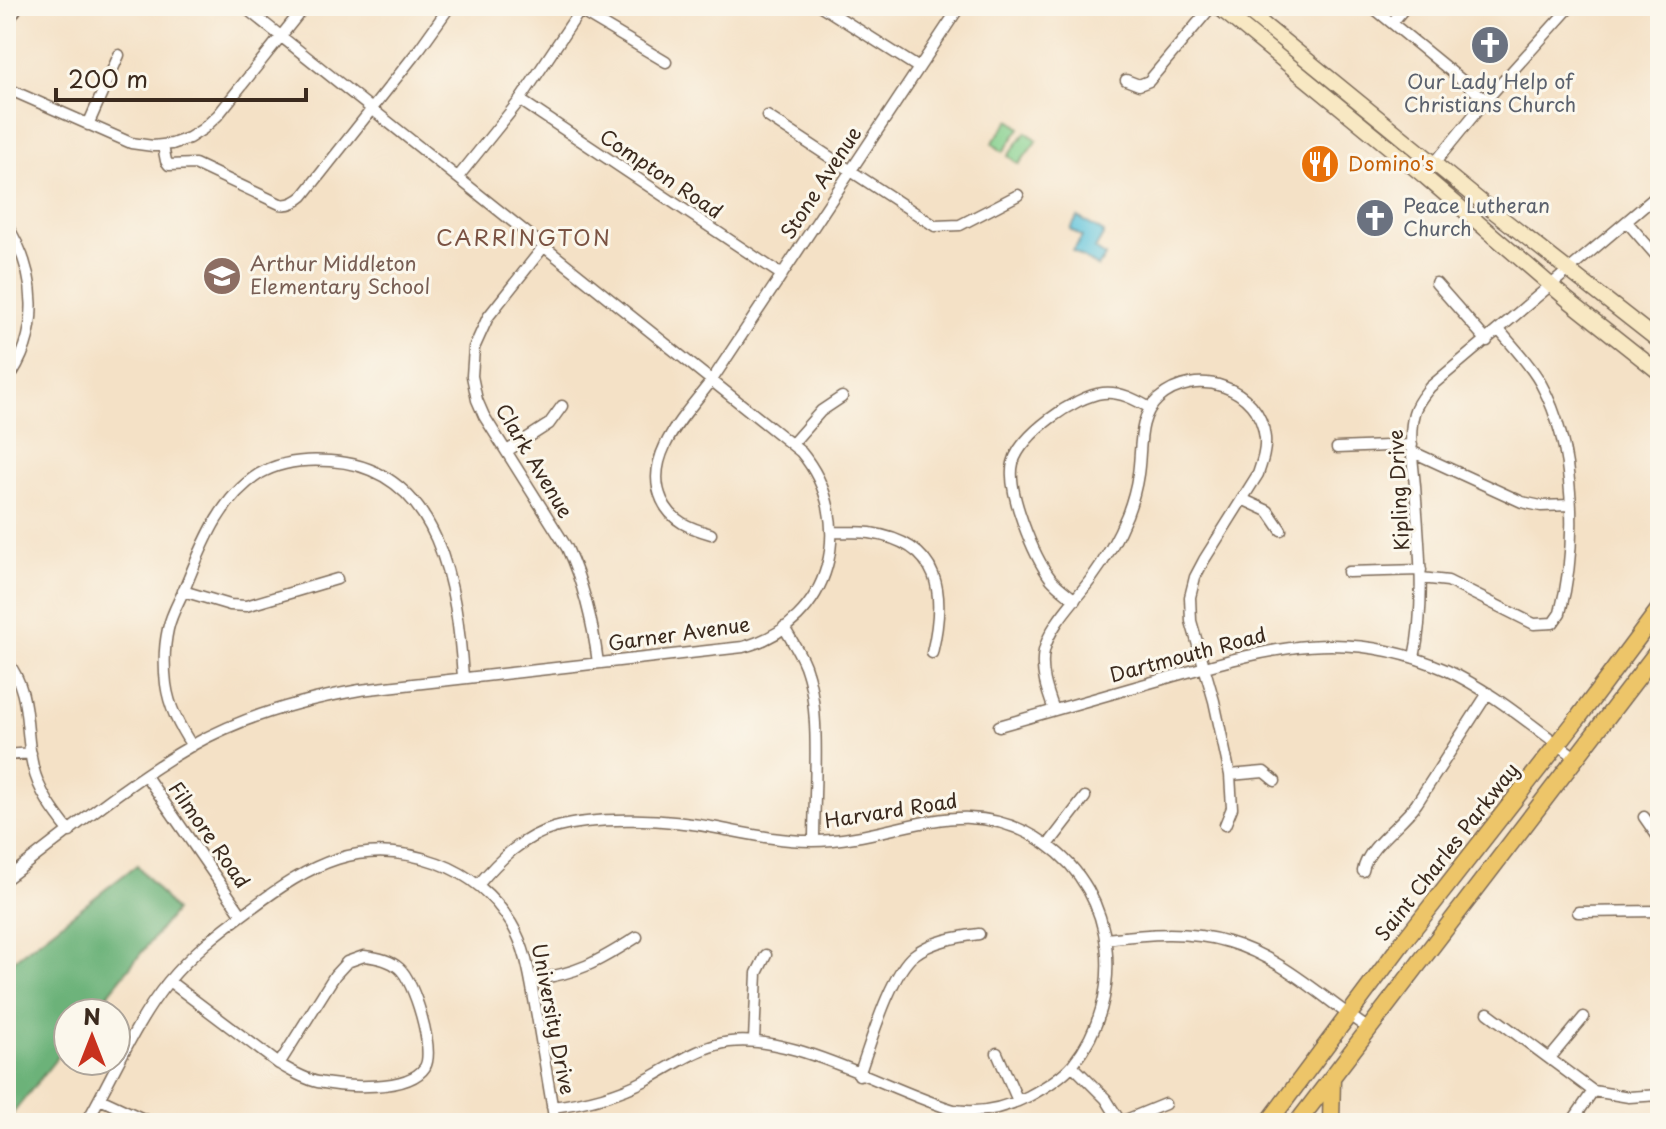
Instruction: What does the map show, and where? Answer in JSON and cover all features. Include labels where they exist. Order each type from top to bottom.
[{"type":"main road","points":[[1214,6],[1660,373]]},
{"type":"main road","points":[[1241,6],[1660,342]]},
{"type":"main road","name":"Saint Charles Parkway","points":[[1275,1117],[1348,1015],[1660,608]]},
{"type":"main road","points":[[1275,1117],[1300,1122],[1660,648]]},
{"type":"main road","points":[[1331,1123],[1332,1077]]},
{"type":"street","points":[[6,25],[18,6]]},
{"type":"street","name":"Garner Avenue","points":[[6,879],[192,746],[261,714],[291,704],[360,690],[743,647],[770,637],[807,606],[820,585],[831,554],[832,532],[826,498],[807,459],[792,444],[243,6]]},
{"type":"street","points":[[6,88],[131,143],[163,146],[189,138],[210,123],[305,6]]},
{"type":"street","points":[[163,146],[169,165],[195,164],[280,204],[289,205],[303,196],[450,6]]},
{"type":"street","points":[[821,6],[919,68]]},
{"type":"street","name":"Stone Avenue","points":[[711,534],[686,527],[674,518],[661,498],[657,466],[667,443],[960,6]]},
{"type":"street","points":[[1126,80],[1139,85],[1149,81],[1214,6]]},
{"type":"street","points":[[1371,6],[1486,100]]},
{"type":"street","points":[[1392,23],[1406,6]]},
{"type":"street","points":[[1424,176],[1486,100],[1571,6]]},
{"type":"street","points":[[458,177],[520,100],[582,9],[666,62]]},
{"type":"street","points":[[88,125],[119,55]]},
{"type":"street","name":"Compton Road","points":[[520,100],[782,275]]},
{"type":"street","points":[[767,116],[935,226],[960,225],[1018,195]]},
{"type":"street","name":"Kipling Drive","points":[[1414,658],[1420,630],[1421,574],[1412,448],[1415,411],[1423,396],[1550,284],[1660,193]]},
{"type":"street","points":[[1627,222],[1660,260]]},
{"type":"street","points":[[6,224],[15,237],[28,270],[32,315],[25,350],[6,382]]},
{"type":"street","name":"Clark Avenue","points":[[545,245],[488,317],[474,348],[472,376],[484,416],[576,568],[589,607],[598,663]]},
{"type":"street","points":[[1436,283],[1487,341]]},
{"type":"street","points":[[1348,572],[1421,574],[1448,581],[1534,624],[1553,623],[1560,613],[1564,598],[1570,505],[1563,451],[1544,390],[1533,371],[1500,331]]},
{"type":"street","points":[[1054,710],[1044,675],[1045,647],[1092,578],[1126,516],[1136,486],[1143,426],[1150,408],[1175,387],[1193,382],[1228,388],[1244,399],[1259,417],[1265,448],[1258,474],[1204,560],[1192,586],[1191,621],[1230,775],[1232,808],[1225,825]]},
{"type":"street","points":[[1075,600],[1049,577],[1035,548],[1013,493],[1015,458],[1023,443],[1044,423],[1096,394],[1120,394],[1150,408]]},
{"type":"street","points":[[792,444],[821,411],[842,397]]},
{"type":"street","points":[[507,451],[549,424],[562,406]]},
{"type":"street","points":[[1337,448],[1412,448],[1522,502],[1541,506],[1570,505]]},
{"type":"street","points":[[192,746],[173,712],[165,670],[168,630],[219,514],[233,496],[258,475],[294,461],[339,461],[358,466],[394,483],[422,511],[451,578],[463,677]]},
{"type":"street","points":[[1242,499],[1268,511],[1281,530]]},
{"type":"street","points":[[832,532],[866,533],[891,538],[911,549],[926,564],[936,581],[940,600],[939,625],[932,653]]},
{"type":"street","points":[[183,591],[230,605],[246,606],[337,579]]},
{"type":"street","points":[[784,627],[805,665],[810,685],[814,736],[814,841]]},
{"type":"street","name":"Dartmouth Road","points":[[999,726],[1256,652],[1307,645],[1352,646],[1414,658],[1453,674],[1488,693],[1577,758]]},
{"type":"street","points":[[6,660],[17,676],[24,695],[31,753],[40,788],[70,832]]},
{"type":"street","points":[[1363,871],[1367,856],[1405,820],[1488,693]]},
{"type":"street","points":[[6,755],[31,753]]},
{"type":"street","points":[[1230,775],[1264,772],[1275,781]]},
{"type":"street","name":"Filmore Road","points":[[146,776],[242,915]]},
{"type":"street","points":[[1048,845],[1085,797]]},
{"type":"street","name":"Harvard Road","points":[[478,885],[495,865],[525,841],[553,828],[574,824],[671,822],[767,838],[814,841],[857,837],[964,817],[1006,823],[1048,845],[1081,878],[1096,906],[1108,955],[1105,996],[1094,1030],[1072,1065],[1046,1086],[997,1109],[962,1111],[921,1099],[788,1047],[754,1040],[731,1041],[710,1047],[627,1089],[591,1101],[552,1107]]},
{"type":"street","points":[[1644,817],[1660,840]]},
{"type":"street","name":"University Drive","points":[[86,1123],[135,1032],[169,981],[202,946],[315,866],[360,853],[390,852],[413,855],[446,866],[478,885],[512,924],[531,980],[555,1123]]},
{"type":"street","points":[[1578,912],[1660,911]]},
{"type":"street","points":[[859,1075],[894,982],[909,959],[932,945],[979,934]]},
{"type":"street","points":[[1106,939],[1177,934],[1228,942],[1277,964],[1369,1029]]},
{"type":"street","points":[[531,980],[574,972],[597,962],[637,937]]},
{"type":"street","points":[[754,1040],[756,980],[759,966],[766,955]]},
{"type":"street","points":[[169,981],[279,1064],[305,1078],[331,1084],[387,1085],[405,1081],[417,1074],[427,1061],[428,1044],[403,973],[392,963],[370,957],[359,957],[342,966],[279,1064]]},
{"type":"street","points":[[1488,1013],[1593,1091],[1629,1097],[1660,1095]]},
{"type":"street","points":[[1550,1058],[1584,1017]]},
{"type":"street","points":[[997,1053],[1018,1101]]},
{"type":"street","points":[[1072,1065],[1106,1099],[1121,1123],[1165,1104]]},
{"type":"street","points":[[1571,1123],[1593,1091]]},
{"type":"street","points":[[100,1099],[152,1123]]},
{"type":"green space","points":[[1010,120],[1020,128],[1003,152],[992,143]]},
{"type":"green space","points":[[1026,132],[1037,140],[1019,164],[1008,156]]},
{"type":"green space","points":[[137,865],[175,911],[106,997],[52,997],[52,1064],[6,1122],[6,966]]},
{"type":"water","points":[[1078,217],[1104,233],[1095,249],[1105,256],[1098,267],[1073,251],[1082,237],[1070,229]]},
{"type":"place","name":"Our Lady Help of Christians Church","points":[[1490,45]]},
{"type":"place","name":"Domino's","points":[[1320,164]]},
{"type":"place","name":"Peace Lutheran Church","points":[[1375,218]]},
{"type":"place","name":"Arthur Middleton Elementary School","points":[[222,276]]},
{"type":"district","name":"CARRINGTON","points":[[524,238]]}]
